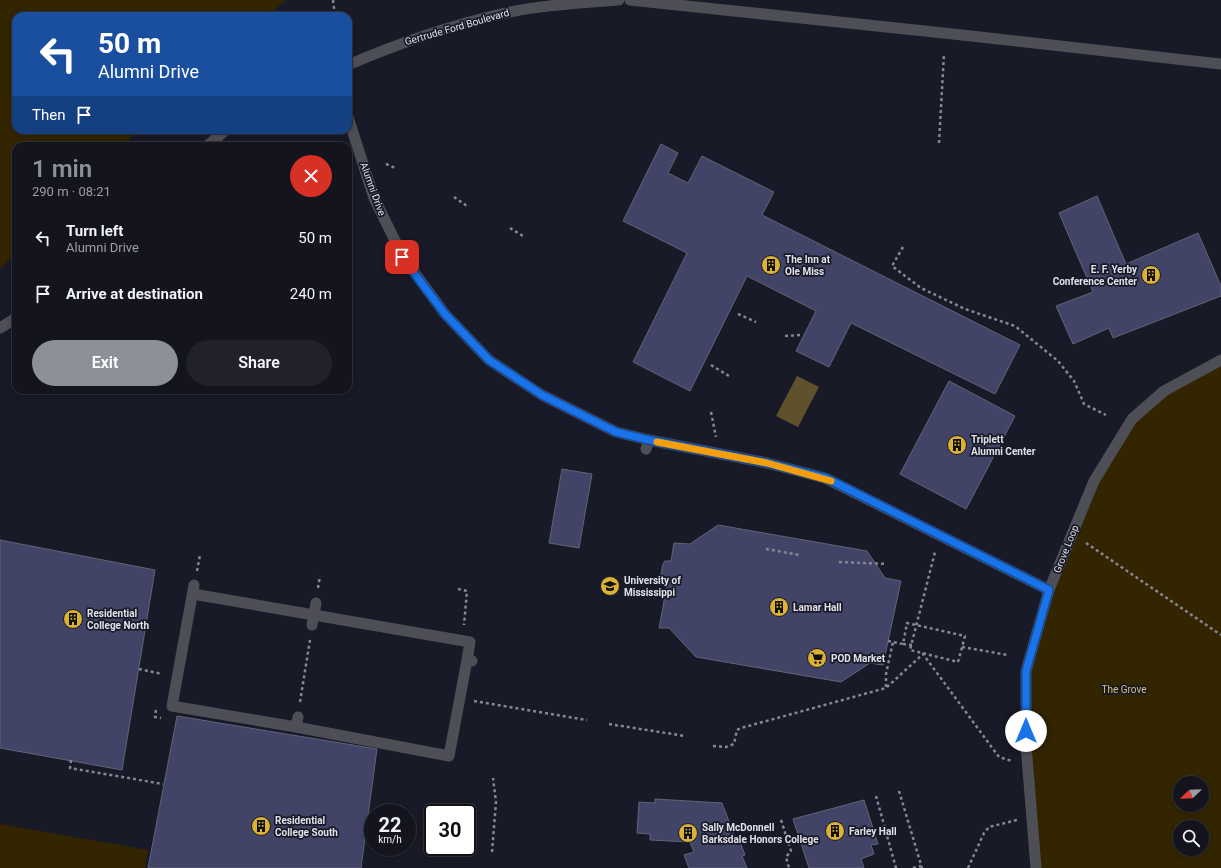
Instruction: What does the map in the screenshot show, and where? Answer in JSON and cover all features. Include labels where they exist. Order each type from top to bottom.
[{"type":"street","name":"Gertrude Ford Boulevard","points":[[352,63],[417,37],[502,14],[619,0]]},
{"type":"street","points":[[630,0],[1221,64]]},
{"type":"street","name":"Alumni Drive","points":[[352,129],[374,198],[402,257],[445,314],[489,360],[542,395],[616,432],[648,444],[767,463],[826,478],[1049,590]]},
{"type":"street","points":[[212,142],[221,134]]},
{"type":"street","points":[[0,324],[12,319]]},
{"type":"street","points":[[0,328],[12,320]]},
{"type":"street","name":"Grove Loop","points":[[1036,868],[1026,745],[1026,671],[1049,590],[1094,481],[1132,419],[1164,391],[1221,360]]},
{"type":"street","points":[[194,590],[314,614],[462,632],[470,642],[470,661],[460,699],[456,735],[449,756],[297,722],[172,706],[194,590]]},
{"type":"path","points":[[333,0],[334,12]]},
{"type":"path","points":[[939,144],[944,54]]},
{"type":"path","points":[[386,164],[395,168]]},
{"type":"path","points":[[454,197],[467,206]]},
{"type":"path","points":[[510,228],[523,236]]},
{"type":"path","points":[[903,247],[892,266],[921,288],[965,309],[1015,326],[1058,361],[1074,381],[1084,404],[1106,415]]},
{"type":"path","points":[[738,314],[756,322]]},
{"type":"path","points":[[785,336],[801,335]]},
{"type":"path","points":[[711,365],[729,376]]},
{"type":"path","points":[[711,412],[716,437]]},
{"type":"path","points":[[1072,534],[1221,636]]},
{"type":"path","points":[[766,549],[800,555]]},
{"type":"path","points":[[903,644],[907,623],[916,625],[965,636],[958,662],[910,650],[912,646],[916,625],[936,552]]},
{"type":"path","points":[[199,561],[200,554]]},
{"type":"path","points":[[838,562],[887,564]]},
{"type":"path","points":[[319,582],[320,576]]},
{"type":"path","points":[[458,589],[468,591],[462,632]]},
{"type":"path","points":[[297,722],[314,614]]},
{"type":"path","points":[[888,641],[912,646]]},
{"type":"path","points":[[886,688],[886,674],[893,642]]},
{"type":"path","points":[[962,647],[1008,655]]},
{"type":"path","points":[[713,746],[726,747],[734,744],[735,734],[737,730],[741,728],[769,722],[886,688],[922,654]]},
{"type":"path","points":[[922,654],[999,757],[1012,761]]},
{"type":"path","points":[[460,699],[587,720]]},
{"type":"path","points":[[609,724],[685,736]]},
{"type":"path","points":[[71,760],[70,768],[163,784]]},
{"type":"path","points":[[492,852],[496,802],[493,778]]},
{"type":"path","points":[[899,790],[922,867],[913,868]]},
{"type":"path","points":[[876,796],[896,868]]},
{"type":"path","points":[[782,820],[791,851],[786,857],[789,868]]},
{"type":"path","points":[[968,868],[984,833],[989,827],[1017,820]]},
{"type":"green space","points":[[0,0],[286,0],[272,12],[12,12],[12,134],[134,134],[126,142],[12,142],[12,258],[0,269]]},
{"type":"green space","name":"The Grove","points":[[1221,360],[1221,868],[1036,868],[1026,671],[1049,590],[1094,481],[1132,419],[1164,391]]},
{"type":"green space","points":[[0,824],[148,850],[145,868],[0,868]]},
{"type":"shaded area","points":[[797,376],[819,387],[798,427],[776,416]]},
{"type":"building","name":"The Inn at Ole Miss","points":[[661,144],[678,153],[668,173],[688,183],[702,156],[774,192],[762,215],[1020,345],[995,394],[851,323],[829,367],[796,351],[816,311],[747,276],[690,391],[633,362],[687,253],[623,221]]},
{"type":"building","name":"E. F. Yerby Conference Center","points":[[1097,196],[1126,264],[1198,233],[1221,286],[1221,296],[1113,338],[1109,328],[1073,344],[1056,306],[1093,292],[1059,213]]},
{"type":"building","name":"Triplett Alumni Center","points":[[949,381],[1015,416],[966,509],[900,474]]},
{"type":"building","points":[[562,469],[592,474],[579,548],[549,543]]},
{"type":"building","name":"Lamar Hall","points":[[718,525],[867,551],[885,578],[901,581],[883,665],[870,663],[841,682],[696,657],[669,628],[659,628],[667,585],[663,584],[660,580],[663,564],[665,561],[671,561],[674,543],[690,544]]},
{"type":"building","name":"Residential College North","points":[[0,540],[155,570],[122,770],[0,748]]},
{"type":"building","name":"Residential College South","points":[[177,716],[377,749],[370,804],[364,804],[364,846],[361,868],[148,868]]},
{"type":"building","name":"Sally McDonnell Barksdale Honors College","points":[[655,799],[722,803],[736,840],[739,839],[745,855],[742,856],[747,868],[689,868],[684,855],[694,852],[690,842],[650,840],[650,834],[637,833],[639,802],[655,803]]},
{"type":"building","name":"Farley Hall","points":[[864,800],[878,844],[871,845],[874,854],[861,859],[864,868],[809,868],[793,819]]},
{"type":"slow traffic","points":[[657,442],[767,463],[826,478],[831,481]]},
{"type":"place","name":"The Inn at Ole Miss","points":[[771,265]]},
{"type":"place","name":"E. F. Yerby Conference Center","points":[[1151,275]]},
{"type":"place","name":"Triplett Alumni Center","points":[[957,445]]},
{"type":"place","name":"University of Mississippi","points":[[610,586]]},
{"type":"place","name":"Lamar Hall","points":[[779,607]]},
{"type":"place","name":"Residential College North","points":[[73,619]]},
{"type":"place","name":"POD Market","points":[[817,658]]},
{"type":"place","name":"Residential College South","points":[[261,826]]},
{"type":"place","name":"Farley Hall","points":[[835,831]]},
{"type":"place","name":"Sally McDonnell Barksdale Honors College","points":[[688,833]]},
{"type":"route","points":[[402,257],[445,314],[489,360],[542,395],[616,432],[649,440],[767,463],[826,478],[1049,590],[1026,671],[1026,731]]}]
